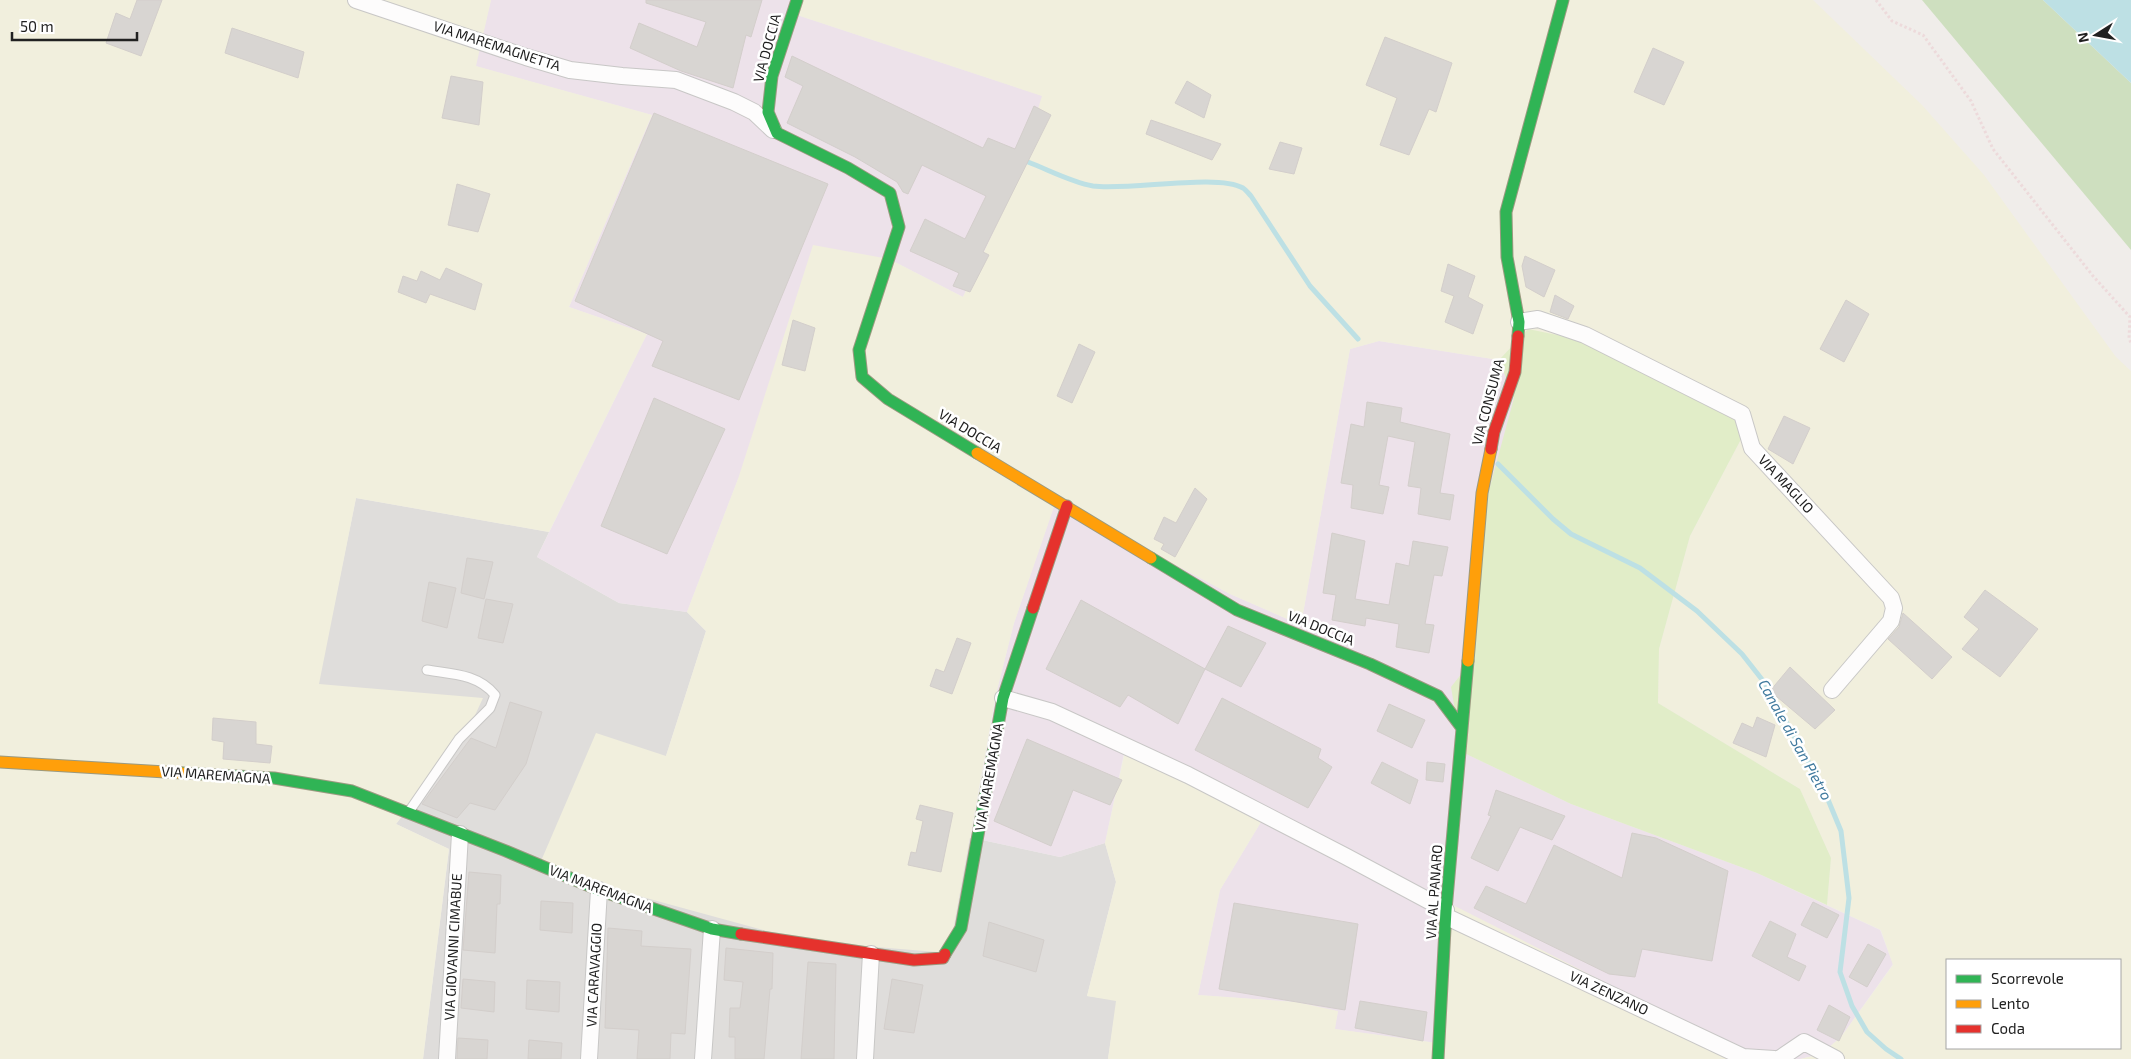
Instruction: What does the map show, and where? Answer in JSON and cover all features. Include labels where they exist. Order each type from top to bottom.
[{"type":"street","name":"VIA MAREMAGNETTA","points":[[356,0],[526,58],[570,70],[676,80],[734,102],[754,112],[776,133]]},
{"type":"street","name":"VIA DOCCIA","points":[[797,0],[772,76],[768,112],[776,133],[848,168],[890,193],[899,227],[859,350],[862,378],[888,399],[1238,610],[1370,664],[1438,696],[1462,728]]},
{"type":"street","name":"VIA CONSUMA","points":[[1462,728],[1482,493],[1494,432],[1515,372],[1519,322],[1507,257],[1506,212],[1563,0]]},
{"type":"street","name":"VIA MAGLIO","points":[[1519,322],[1538,319],[1585,335],[1742,414],[1752,448],[1891,598],[1894,608],[1891,621],[1832,690]]},
{"type":"street","name":"VIA MAREMAGNA","points":[[0,762],[274,778],[352,791],[599,890],[712,929],[914,960],[943,958],[961,928],[1002,698],[1067,506]]},
{"type":"street","points":[[1002,698],[1052,712],[1188,775],[1345,856],[1447,914]]},
{"type":"street","name":"VIA AL PANARO","points":[[1438,1059],[1447,914],[1462,728]]},
{"type":"street","name":"VIA GIOVANNI CIMABUE","points":[[447,1059],[460,834]]},
{"type":"street","name":"VIA CARAVAGGIO","points":[[589,1059],[599,890]]},
{"type":"street","name":"VIA ZENZANO","points":[[1447,914],[1743,1056],[1774,1059]]},
{"type":"street","points":[[703,1059],[712,929]]},
{"type":"street","points":[[865,1059],[871,954]]},
{"type":"street","points":[[1779,1059],[1804,1042],[1836,1059]]},
{"type":"lane","points":[[408,814],[459,739],[490,708],[495,695],[486,684],[462,676],[427,670]]},
{"type":"path","points":[[1876,0],[1892,21],[1923,35],[1971,101],[1993,149],[2093,276],[2130,317],[2129,338],[2131,343]]},
{"type":"shaded area","points":[[0,0],[491,0],[476,66],[652,115],[569,307],[647,334],[549,532],[356,498],[319,684],[483,698],[469,728],[396,824],[449,849],[423,1059],[0,1059]]},
{"type":"shaded area","points":[[491,0],[798,0],[794,14],[1043,96],[1012,192],[963,297],[889,259],[738,479],[687,612],[619,603],[537,557],[647,334],[569,307],[652,115],[475,66]]},
{"type":"shaded area","points":[[798,0],[1813,0],[1922,105],[1984,175],[2116,357],[2131,371],[2131,1059],[1800,1059],[1821,1054],[1841,1037],[1893,965],[1881,930],[1827,905],[1831,858],[1800,789],[1658,703],[1659,649],[1690,536],[1748,426],[1528,329],[1499,360],[1379,341],[1350,349],[1301,625],[1230,594],[1056,501],[1014,623],[996,694],[949,953],[803,941],[606,887],[541,861],[596,733],[666,756],[706,631],[687,612],[738,479],[813,245],[889,259],[963,297],[1012,192],[1042,96],[794,14]]},
{"type":"shaded area","points":[[1379,341],[1499,360],[1514,398],[1462,752],[1571,804],[1757,873],[1880,930],[1893,964],[1841,1037],[1821,1054],[1800,1059],[1767,1059],[1444,1044],[1334,1029],[1338,1012],[1296,1002],[1198,995],[1220,890],[1267,812],[1127,739],[1105,843],[1060,857],[973,838],[996,694],[1014,623],[1056,500],[1230,594],[1301,625],[1350,349]]},
{"type":"shaded area","points":[[356,498],[549,532],[537,557],[619,603],[687,612],[706,631],[666,756],[541,861],[973,838],[1060,857],[1105,843],[1116,882],[1087,996],[1117,1000],[1108,1059],[423,1059],[449,849],[396,824],[469,728],[318,684]]},
{"type":"shaded area","points":[[1128,738],[1267,812],[1220,890],[1198,995],[1296,1002],[1338,1011],[1335,1029],[1444,1044],[1443,900],[1711,1036],[1767,1059],[1108,1059],[1116,1001],[1087,996],[1116,882],[1105,843]]},
{"type":"green space","points":[[1922,0],[2043,0],[2131,83],[2131,250]]},
{"type":"green space","points":[[1528,329],[1635,351],[1748,426],[1690,536],[1659,649],[1658,703],[1800,789],[1831,858],[1827,905],[1757,873],[1571,804],[1462,752],[1451,687],[1466,668],[1479,527],[1514,398],[1499,360]]},
{"type":"water","points":[[2043,0],[2131,0],[2131,83]]},
{"type":"building","points":[[137,0],[162,0],[141,56],[106,43],[116,13],[130,19]]},
{"type":"building","points":[[646,0],[762,0],[751,37],[746,35],[733,88],[681,71],[630,48],[639,23],[697,47],[706,22],[646,3]]},
{"type":"building","points":[[232,28],[304,52],[298,78],[225,53]]},
{"type":"building","points":[[1385,37],[1452,63],[1436,112],[1429,109],[1409,155],[1380,145],[1397,98],[1366,85]]},
{"type":"building","points":[[1653,48],[1684,62],[1664,105],[1634,92]]},
{"type":"building","points":[[792,56],[983,148],[988,138],[1015,149],[1034,106],[1051,115],[983,252],[989,255],[970,292],[953,286],[959,273],[910,251],[925,219],[965,239],[986,196],[922,165],[908,194],[903,192],[897,182],[855,157],[787,123],[803,86],[785,77]]},
{"type":"building","points":[[451,76],[483,82],[479,125],[442,118]]},
{"type":"building","points":[[1187,81],[1211,95],[1204,118],[1175,103]]},
{"type":"building","points":[[654,113],[828,184],[739,400],[652,366],[663,341],[575,301]]},
{"type":"building","points":[[1151,120],[1221,144],[1212,160],[1146,134]]},
{"type":"building","points":[[1280,142],[1302,148],[1294,174],[1269,169]]},
{"type":"building","points":[[457,184],[490,194],[478,232],[448,225]]},
{"type":"building","points":[[1525,256],[1555,270],[1544,297],[1526,287],[1522,266]]},
{"type":"building","points":[[1448,264],[1475,276],[1468,297],[1483,305],[1473,334],[1445,322],[1454,296],[1441,291]]},
{"type":"building","points":[[446,268],[482,284],[475,310],[430,294],[426,303],[398,292],[403,276],[417,281],[421,271],[440,280]]},
{"type":"building","points":[[1555,295],[1574,306],[1568,319],[1550,312]]},
{"type":"building","points":[[1846,300],[1869,314],[1844,362],[1820,349]]},
{"type":"building","points":[[793,320],[815,328],[805,371],[782,365]]},
{"type":"building","points":[[1079,344],[1095,352],[1072,403],[1057,396]]},
{"type":"building","points":[[654,398],[725,429],[667,554],[601,526]]},
{"type":"building","points":[[1367,402],[1402,408],[1400,422],[1450,434],[1440,493],[1454,495],[1450,520],[1418,514],[1421,488],[1408,486],[1415,442],[1388,436],[1379,485],[1389,487],[1383,514],[1351,508],[1353,485],[1341,483],[1351,424],[1364,427]]},
{"type":"building","points":[[1784,416],[1810,428],[1793,464],[1768,449]]},
{"type":"building","points":[[1195,488],[1207,499],[1175,557],[1161,549],[1164,544],[1154,539],[1164,517],[1176,523]]},
{"type":"building","points":[[1332,533],[1365,541],[1355,599],[1389,605],[1396,563],[1409,566],[1413,541],[1448,547],[1442,576],[1434,575],[1425,624],[1434,625],[1429,653],[1396,647],[1399,624],[1366,618],[1365,626],[1332,620],[1336,595],[1323,593]]},
{"type":"building","points":[[467,558],[493,562],[484,599],[461,593]]},
{"type":"building","points":[[429,582],[456,588],[447,628],[422,621]]},
{"type":"building","points":[[1985,590],[2038,629],[2000,677],[1962,649],[1979,629],[1964,617]]},
{"type":"building","points":[[486,599],[513,604],[503,643],[478,638]]},
{"type":"building","points":[[1081,600],[1205,669],[1178,724],[1128,695],[1120,707],[1046,669]]},
{"type":"building","points":[[1903,613],[1952,657],[1932,679],[1888,639],[1899,627]]},
{"type":"building","points":[[1228,626],[1266,643],[1241,687],[1205,669]]},
{"type":"building","points":[[957,638],[971,643],[952,694],[930,686],[936,669],[944,672]]},
{"type":"building","points":[[1790,667],[1835,710],[1815,729],[1770,691]]},
{"type":"building","points":[[1222,698],[1321,749],[1318,758],[1332,767],[1308,808],[1195,750]]},
{"type":"building","points":[[510,702],[542,712],[526,764],[495,810],[470,803],[457,818],[422,804],[471,738],[496,748]]},
{"type":"building","points":[[1389,704],[1425,720],[1412,748],[1377,731]]},
{"type":"building","points":[[1757,717],[1775,725],[1766,757],[1733,743],[1742,723],[1753,728]]},
{"type":"building","points":[[213,718],[256,722],[256,744],[272,746],[270,763],[223,759],[224,742],[212,740]]},
{"type":"building","points":[[1027,739],[1122,780],[1110,805],[1073,790],[1051,846],[994,821]]},
{"type":"building","points":[[1382,762],[1418,780],[1410,804],[1371,783]]},
{"type":"building","points":[[1427,762],[1445,764],[1443,782],[1426,780]]},
{"type":"building","points":[[1496,790],[1565,816],[1552,840],[1520,827],[1498,871],[1471,858],[1491,816],[1488,815]]},
{"type":"building","points":[[920,805],[953,813],[941,872],[908,865],[911,852],[916,853],[923,821],[916,819]]},
{"type":"building","points":[[1632,833],[1656,838],[1728,871],[1712,961],[1642,949],[1635,977],[1609,974],[1474,908],[1486,886],[1526,904],[1554,845],[1622,878]]},
{"type":"building","points":[[469,872],[501,875],[500,904],[497,904],[495,953],[463,950]]},
{"type":"building","points":[[541,901],[573,903],[572,933],[540,930]]},
{"type":"building","points":[[1813,902],[1839,915],[1827,938],[1801,925]]},
{"type":"building","points":[[1234,903],[1358,924],[1345,1010],[1219,989]]},
{"type":"building","points":[[1770,921],[1796,934],[1787,957],[1806,966],[1799,981],[1752,956]]},
{"type":"building","points":[[989,922],[1044,940],[1036,972],[983,956]]},
{"type":"building","points":[[608,928],[642,931],[641,946],[691,949],[685,1034],[671,1033],[670,1059],[637,1059],[639,1030],[605,1028]]},
{"type":"building","points":[[1868,944],[1886,954],[1867,987],[1849,977]]},
{"type":"building","points":[[726,948],[773,953],[772,989],[770,989],[764,1059],[735,1059],[735,1037],[729,1037],[730,1008],[740,1008],[743,982],[724,980]]},
{"type":"building","points":[[808,962],[836,964],[834,1059],[801,1059]]},
{"type":"building","points":[[463,979],[495,982],[494,1012],[461,1008]]},
{"type":"building","points":[[892,979],[923,985],[914,1033],[884,1029]]},
{"type":"building","points":[[527,980],[560,982],[559,1012],[526,1009]]},
{"type":"building","points":[[1360,1001],[1427,1012],[1423,1041],[1355,1028]]},
{"type":"building","points":[[1829,1005],[1850,1017],[1839,1041],[1817,1030]]},
{"type":"building","points":[[458,1038],[488,1040],[487,1059],[457,1059]]},
{"type":"building","points":[[529,1040],[562,1043],[561,1059],[528,1059]]},
{"type":"waterway","name":"Canale di San Pietro","points":[[1028,162],[1068,179],[1093,186],[1109,187],[1214,182],[1243,188],[1251,196],[1310,286],[1358,339]]},
{"type":"waterway","name":"Canale di San Pietro","points":[[1498,464],[1553,519],[1571,534],[1640,568],[1697,611],[1742,654],[1764,682],[1824,790],[1841,831],[1849,898],[1840,972],[1852,1006],[1867,1032],[1901,1059]]},
{"type":"traffic: fast","points":[[797,0],[772,76],[768,112],[777,133],[848,168],[890,193],[899,227],[859,350],[862,377],[888,399],[977,453]]},
{"type":"traffic: fast","points":[[1518,336],[1519,322],[1507,257],[1506,212],[1563,0]]},
{"type":"traffic: fast","points":[[1151,558],[1237,610],[1370,664],[1438,696],[1462,728]]},
{"type":"traffic: fast","points":[[945,954],[961,928],[1003,698],[1033,608]]},
{"type":"traffic: fast","points":[[1438,1059],[1446,910],[1468,661]]},
{"type":"traffic: fast","points":[[182,773],[274,778],[352,791],[506,851],[599,890],[712,929],[741,934]]},
{"type":"traffic: slow","points":[[1468,661],[1482,493],[1491,449]]},
{"type":"traffic: slow","points":[[977,453],[1151,558]]},
{"type":"traffic: slow","points":[[0,762],[182,773]]},
{"type":"traffic: jam","points":[[1491,449],[1494,432],[1515,372],[1518,336]]},
{"type":"traffic: jam","points":[[1033,608],[1067,506]]},
{"type":"traffic: jam","points":[[741,934],[914,960],[943,958],[945,954]]}]
